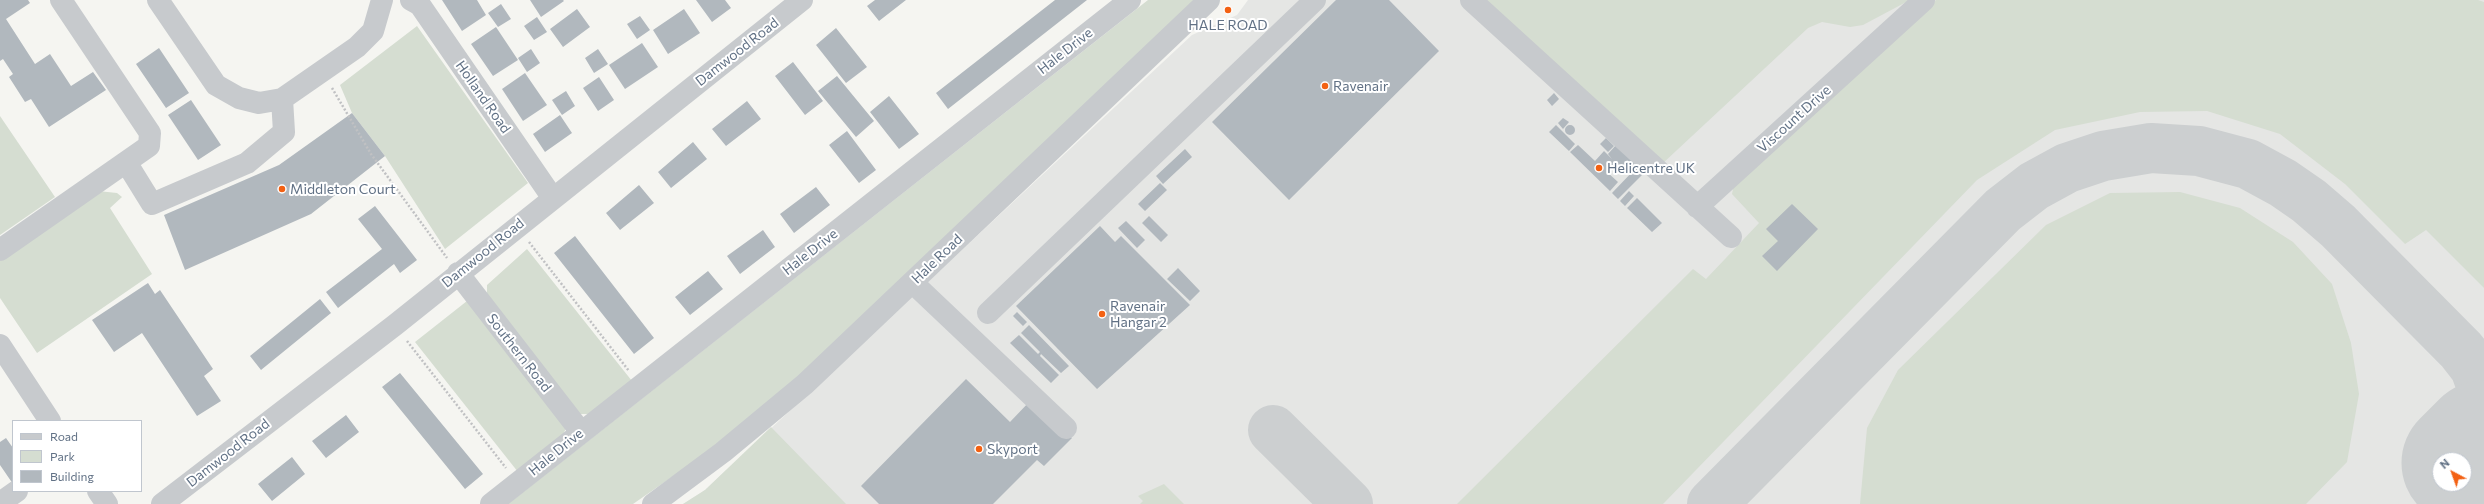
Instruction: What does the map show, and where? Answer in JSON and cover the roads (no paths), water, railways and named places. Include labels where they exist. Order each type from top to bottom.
[{"type":"street","points":[[0,250],[149,146],[150,133],[61,0]]},
{"type":"street","points":[[158,0],[216,85],[239,98],[259,103],[282,99],[357,47],[373,31],[382,0]]},
{"type":"street","name":"Holland Road","points":[[411,0],[420,5],[552,197]]},
{"type":"street","name":"Damwood Road","points":[[162,504],[395,325],[552,197],[779,7],[802,0]]},
{"type":"street","name":"Hale Drive","points":[[491,504],[1130,0]]},
{"type":"street","name":"Hale Road","points":[[653,504],[723,452],[805,384],[1209,0]]},
{"type":"street","points":[[988,313],[1315,0]]},
{"type":"street","points":[[1471,0],[1731,237]]},
{"type":"street","name":"Viscount Drive","points":[[1697,207],[1924,0]]},
{"type":"street","points":[[126,162],[152,204],[247,163],[284,132],[282,99]]},
{"type":"street","name":"Southern Road","points":[[458,273],[581,432]]},
{"type":"street","points":[[913,283],[1066,428]]},
{"type":"street","points":[[0,345],[49,420]]},
{"type":"street","points":[[0,503],[16,492]]},
{"type":"street","points":[[99,492],[107,504]]},
{"type":"place","name":"HALE ROAD","points":[[1228,10]]},
{"type":"place","name":"Ravenair","points":[[1325,86]]},
{"type":"place","name":"Helicentre UK","points":[[1599,168]]},
{"type":"place","name":"Middleton Court","points":[[282,189]]},
{"type":"place","name":"Ravenair Hangar 2","points":[[1102,314]]},
{"type":"place","name":"Skyport","points":[[979,449]]}]
